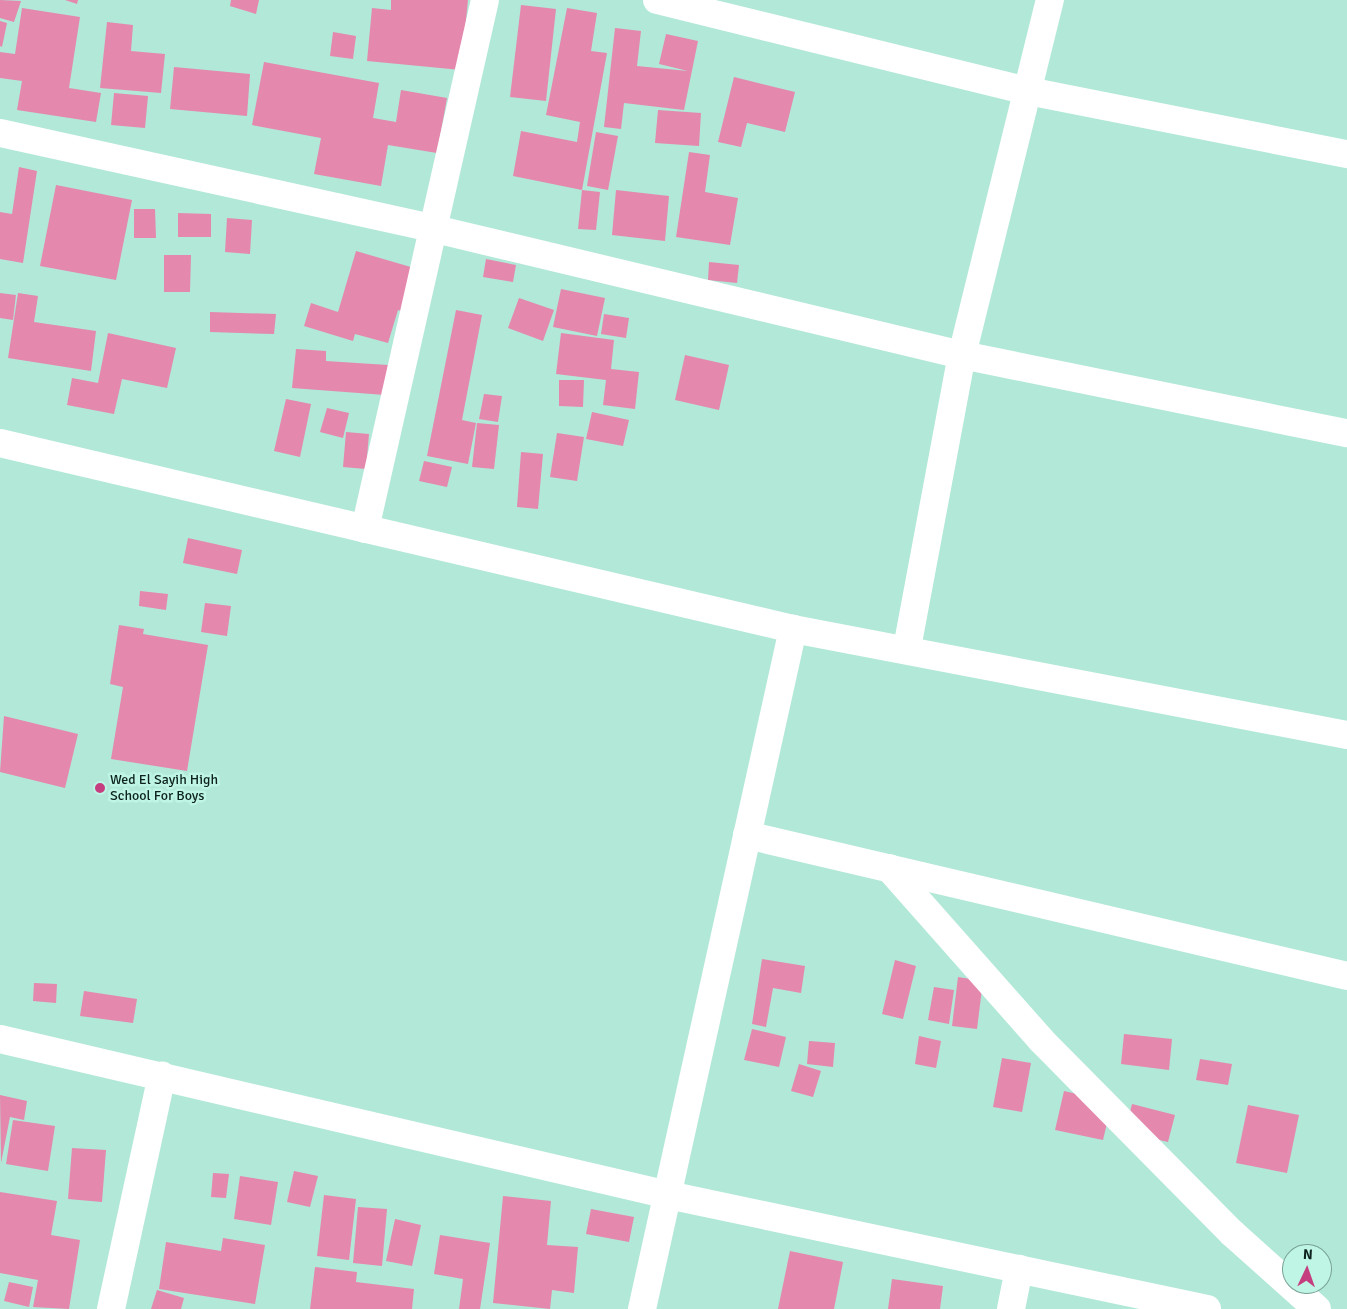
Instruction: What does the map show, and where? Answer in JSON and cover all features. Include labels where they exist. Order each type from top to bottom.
[{"type":"street","points":[[365,529],[435,229],[485,0]]},
{"type":"street","points":[[657,0],[1028,91],[1347,154]]},
{"type":"street","points":[[907,648],[962,355],[1050,0]]},
{"type":"street","points":[[0,133],[435,229],[962,355],[1347,433]]},
{"type":"street","points":[[0,443],[792,629],[907,648],[1347,735]]},
{"type":"street","points":[[642,1309],[792,629]]},
{"type":"street","points":[[747,835],[1347,976]]},
{"type":"street","points":[[889,868],[1041,1040],[1232,1233],[1317,1309]]},
{"type":"street","points":[[0,1039],[162,1075],[668,1195],[1207,1309]]},
{"type":"street","points":[[111,1309],[162,1075]]},
{"type":"street","points":[[1011,1309],[1018,1269]]},
{"type":"building","points":[[0,0],[21,1],[14,22],[0,18]]},
{"type":"building","points":[[65,0],[78,0],[77,4]]},
{"type":"building","points":[[231,0],[259,0],[256,14],[230,6]]},
{"type":"building","points":[[391,0],[468,0],[461,70],[367,61],[372,8],[391,10]]},
{"type":"building","points":[[521,5],[556,9],[546,101],[510,97]]},
{"type":"building","points":[[22,8],[80,17],[69,88],[101,93],[96,122],[17,110],[22,81],[0,78],[0,52],[15,54]]},
{"type":"building","points":[[567,8],[597,13],[591,51],[607,53],[582,190],[513,176],[521,131],[577,142],[580,122],[546,115]]},
{"type":"building","points":[[0,21],[7,23],[2,47],[0,46]]},
{"type":"building","points":[[107,22],[133,25],[131,51],[165,54],[161,93],[100,88]]},
{"type":"building","points":[[615,28],[641,31],[637,66],[688,71],[659,64],[666,34],[698,41],[684,110],[624,103],[621,129],[604,127]]},
{"type":"building","points":[[333,32],[356,36],[353,59],[330,56]]},
{"type":"building","points":[[264,62],[379,83],[373,118],[396,122],[401,90],[447,98],[437,153],[388,145],[381,186],[314,174],[321,138],[252,125]]},
{"type":"building","points":[[174,67],[250,74],[247,116],[170,109]]},
{"type":"building","points":[[734,77],[795,92],[785,132],[747,123],[741,147],[718,142]]},
{"type":"building","points":[[114,93],[148,96],[145,128],[111,125]]},
{"type":"building","points":[[658,110],[701,113],[699,146],[655,143]]},
{"type":"building","points":[[596,132],[618,136],[608,190],[587,186]]},
{"type":"building","points":[[689,152],[710,155],[705,192],[738,198],[730,245],[676,237]]},
{"type":"building","points":[[19,167],[37,171],[23,263],[0,259],[0,212],[12,214]]},
{"type":"building","points":[[56,185],[132,200],[116,280],[40,266]]},
{"type":"building","points":[[582,190],[600,192],[596,230],[578,229]]},
{"type":"building","points":[[616,190],[669,196],[665,241],[612,235]]},
{"type":"building","points":[[134,209],[155,209],[156,238],[134,238]]},
{"type":"building","points":[[178,213],[211,214],[211,237],[178,237]]},
{"type":"building","points":[[227,218],[252,220],[250,254],[225,252]]},
{"type":"building","points":[[356,251],[421,270],[408,313],[398,310],[388,343],[355,334],[353,341],[304,326],[311,303],[338,312]]},
{"type":"building","points":[[164,255],[191,255],[190,292],[164,292]]},
{"type":"building","points":[[486,259],[516,265],[513,282],[483,277]]},
{"type":"building","points":[[709,262],[739,265],[737,283],[708,280]]},
{"type":"building","points":[[561,289],[605,298],[597,336],[553,327]]},
{"type":"building","points":[[0,293],[16,295],[13,320],[0,318]]},
{"type":"building","points":[[18,293],[38,296],[34,322],[96,331],[91,371],[8,358]]},
{"type":"building","points":[[519,298],[554,310],[543,341],[508,328]]},
{"type":"building","points":[[456,310],[482,315],[462,420],[476,423],[468,464],[427,456]]},
{"type":"building","points":[[210,312],[276,314],[274,334],[210,332]]},
{"type":"building","points":[[604,314],[629,318],[626,338],[601,334]]},
{"type":"building","points":[[108,333],[176,348],[167,388],[122,379],[114,414],[67,405],[72,378],[98,383]]},
{"type":"building","points":[[561,333],[614,340],[611,369],[639,372],[635,409],[603,405],[606,380],[556,374]]},
{"type":"building","points":[[296,349],[326,351],[326,361],[388,365],[385,395],[292,388]]},
{"type":"building","points":[[685,355],[729,365],[719,410],[675,400]]},
{"type":"building","points":[[559,380],[584,380],[583,407],[559,406]]},
{"type":"building","points":[[484,394],[502,396],[498,422],[479,419]]},
{"type":"building","points":[[286,399],[311,404],[300,457],[274,451]]},
{"type":"building","points":[[327,408],[349,413],[343,438],[320,432]]},
{"type":"building","points":[[592,412],[629,420],[623,446],[586,439]]},
{"type":"building","points":[[477,423],[499,425],[494,469],[472,467]]},
{"type":"building","points":[[346,432],[369,434],[366,469],[343,467]]},
{"type":"building","points":[[557,433],[584,437],[577,481],[550,477]]},
{"type":"building","points":[[521,452],[543,454],[538,509],[517,507]]},
{"type":"building","points":[[424,461],[452,467],[447,487],[419,481]]},
{"type":"building","points":[[188,538],[242,550],[237,574],[183,563]]},
{"type":"building","points":[[140,591],[168,594],[166,610],[139,606]]},
{"type":"building","points":[[205,603],[231,606],[227,636],[201,632]]},
{"type":"building","points":[[119,625],[144,629],[143,634],[208,645],[187,771],[111,759],[123,687],[110,684]]},
{"type":"building","points":[[4,716],[78,734],[65,788],[0,772]]},
{"type":"building","points":[[762,959],[805,966],[801,993],[773,988],[766,1027],[752,1024]]},
{"type":"building","points":[[895,960],[916,966],[903,1019],[882,1014]]},
{"type":"building","points":[[958,977],[983,981],[977,1029],[952,1026]]},
{"type":"building","points":[[34,983],[57,984],[56,1003],[33,1001]]},
{"type":"building","points":[[934,987],[954,990],[949,1024],[928,1020]]},
{"type":"building","points":[[84,991],[137,999],[133,1023],[80,1016]]},
{"type":"building","points":[[752,1029],[786,1037],[779,1067],[744,1060]]},
{"type":"building","points":[[1124,1034],[1172,1039],[1169,1070],[1121,1064]]},
{"type":"building","points":[[919,1036],[941,1041],[936,1068],[915,1064]]},
{"type":"building","points":[[809,1041],[835,1043],[833,1067],[807,1064]]},
{"type":"building","points":[[1002,1058],[1031,1063],[1022,1112],[993,1107]]},
{"type":"building","points":[[1200,1059],[1232,1064],[1228,1085],[1196,1080]]},
{"type":"building","points":[[799,1064],[821,1071],[813,1097],[791,1091]]},
{"type":"building","points":[[1064,1091],[1112,1102],[1103,1140],[1055,1130]]},
{"type":"building","points":[[0,1095],[27,1101],[24,1120],[10,1117],[1,1163]]},
{"type":"building","points":[[1132,1104],[1175,1115],[1168,1142],[1125,1132]]},
{"type":"building","points":[[1248,1105],[1299,1115],[1287,1173],[1236,1163]]},
{"type":"building","points":[[13,1120],[55,1126],[48,1171],[6,1164]]},
{"type":"building","points":[[72,1148],[106,1150],[102,1202],[68,1199]]},
{"type":"building","points":[[294,1171],[318,1176],[310,1207],[287,1202]]},
{"type":"building","points":[[213,1173],[229,1174],[226,1198],[211,1197]]},
{"type":"building","points":[[240,1176],[278,1182],[271,1225],[234,1219]]},
{"type":"building","points":[[0,1192],[57,1201],[51,1235],[80,1240],[69,1309],[33,1307],[38,1280],[0,1273]]},
{"type":"building","points":[[324,1195],[356,1199],[349,1260],[317,1256]]},
{"type":"building","points":[[503,1196],[551,1201],[547,1245],[578,1247],[574,1293],[552,1290],[550,1309],[493,1303]]},
{"type":"building","points":[[358,1207],[387,1209],[382,1266],[353,1263]]},
{"type":"building","points":[[591,1209],[634,1217],[629,1242],[586,1234]]},
{"type":"building","points":[[395,1219],[421,1225],[412,1266],[386,1261]]},
{"type":"building","points":[[440,1235],[490,1243],[480,1309],[459,1309],[463,1279],[434,1274]]},
{"type":"building","points":[[223,1238],[265,1245],[255,1304],[159,1289],[166,1242],[221,1251]]},
{"type":"building","points":[[790,1251],[843,1262],[834,1309],[778,1309]]},
{"type":"building","points":[[315,1267],[357,1272],[356,1282],[414,1289],[412,1309],[310,1309]]},
{"type":"building","points":[[892,1279],[943,1286],[940,1309],[888,1309]]},
{"type":"building","points":[[9,1282],[33,1287],[29,1307],[4,1301]]},
{"type":"building","points":[[157,1290],[184,1298],[181,1309],[151,1309]]},
{"type":"place","name":"Wed El Sayih High School For Boys","points":[[100,788]]}]
